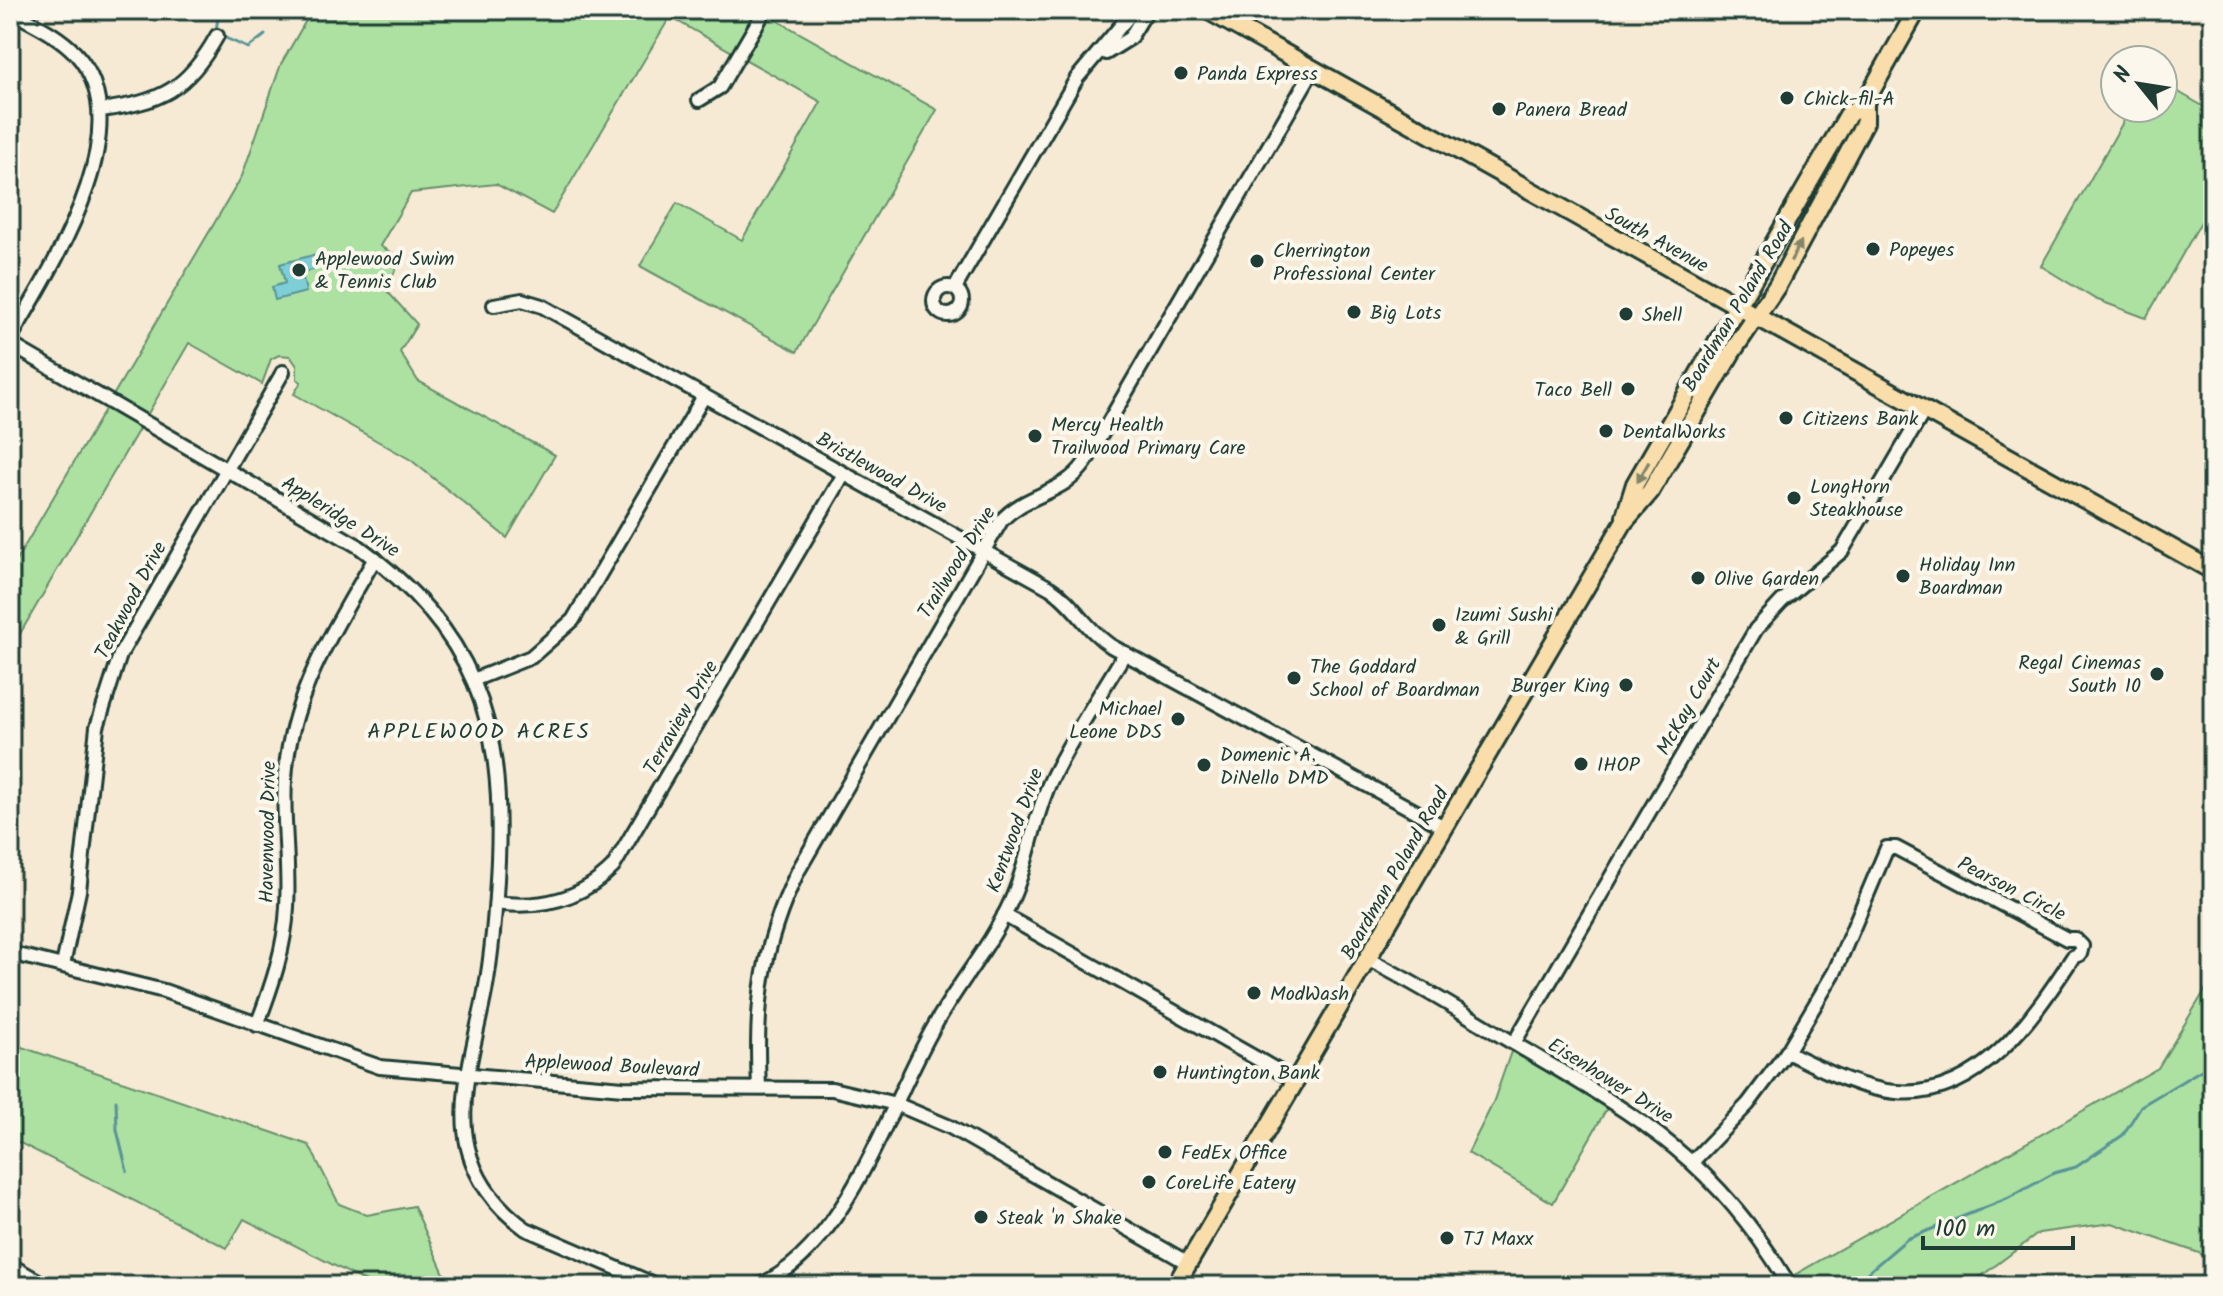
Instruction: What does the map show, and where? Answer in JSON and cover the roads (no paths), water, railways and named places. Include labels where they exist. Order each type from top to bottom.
[{"type":"main road","name":"South Avenue","points":[[1207,10],[2213,571]]},
{"type":"main road","name":"Boardman Poland Road","points":[[1624,522],[1635,484],[1848,115],[1865,102],[1917,10]]},
{"type":"main road","name":"Boardman Poland Road","points":[[1175,1286],[1624,522],[1650,492],[1755,317],[1777,286],[1865,122],[1865,102]]},
{"type":"street","points":[[699,100],[720,87],[765,10]]},
{"type":"street","points":[[955,288],[1077,78],[1097,59],[1134,10]]},
{"type":"street","points":[[1097,59],[1130,38],[1147,10]]},
{"type":"street","points":[[10,11],[56,37],[76,54],[92,77],[101,110],[98,140],[72,225],[10,342]]},
{"type":"street","points":[[101,110],[142,104],[171,92],[196,69],[217,36]]},
{"type":"street","name":"Trailwood Drive","points":[[759,1088],[759,990],[767,948],[781,905],[983,551],[1012,510],[1058,490],[1079,472],[1314,68]]},
{"type":"street","name":"Bristlewood Drive","points":[[494,305],[522,300],[535,303],[1056,592],[1090,631],[1125,653],[1444,827]]},
{"type":"street","name":"Appleridge Drive","points":[[10,342],[375,558],[403,581],[432,612],[457,647],[489,723],[499,773],[496,903],[489,972],[464,1121],[468,1149],[484,1187],[508,1216],[526,1229],[658,1286]]},
{"type":"street","name":"Teakwood Drive","points":[[63,965],[79,891],[91,757],[103,704],[132,632],[283,372]]},
{"type":"street","points":[[473,680],[531,657],[573,620],[704,396]]},
{"type":"street","name":"McKay Court","points":[[1514,1043],[1756,629],[1782,601],[1842,551],[1924,411]]},
{"type":"street","name":"Terraview Drive","points":[[496,903],[531,906],[562,900],[593,885],[613,867],[844,474]]},
{"type":"street","name":"Havenwood Drive","points":[[257,1025],[276,974],[285,927],[284,794],[293,726],[313,668],[375,558]]},
{"type":"street","name":"Kentwood Drive","points":[[758,1286],[789,1269],[814,1247],[866,1163],[934,1026],[984,952],[1004,915],[1023,871],[1051,780],[1125,653]]},
{"type":"street","name":"Pearson Circle","points":[[1693,1161],[1748,1104],[1787,1052],[1835,971],[1887,848],[1896,848],[2067,939],[2075,939],[2082,946],[2080,954],[2073,957],[2040,1008],[2015,1037],[1981,1065],[1941,1087],[1911,1093],[1883,1090],[1787,1052]]},
{"type":"street","points":[[1004,915],[1296,1081]]},
{"type":"street","name":"Applewood Boulevard","points":[[10,953],[164,991],[380,1067],[470,1077],[659,1090],[832,1089],[896,1104],[950,1127],[1188,1263]]},
{"type":"street","name":"Eisenhower Drive","points":[[1367,959],[1632,1113],[1693,1161],[1740,1211],[1790,1286]]},
{"type":"street","points":[[10,1265],[47,1286]]},
{"type":"water","points":[[313,255],[316,269],[302,273],[306,292],[275,300],[272,287],[285,283],[280,264]]},
{"type":"waterway","points":[[216,31],[219,10]]},
{"type":"waterway","points":[[221,36],[248,48],[265,35]]},
{"type":"waterway","points":[[1852,1286],[1907,1239],[2009,1198],[2054,1173],[2076,1167],[2123,1135],[2141,1106],[2213,1063]]},
{"type":"waterway","points":[[116,1101],[117,1130],[127,1171]]},
{"type":"place","name":"Panda Express","points":[[1181,73]]},
{"type":"place","name":"Chick-fil-A","points":[[1787,98]]},
{"type":"place","name":"Panera Bread","points":[[1499,109]]},
{"type":"place","name":"Popeyes","points":[[1873,249]]},
{"type":"place","name":"Cherrington Professional Center","points":[[1257,261]]},
{"type":"place","name":"Applewood Swim & Tennis Club","points":[[299,270]]},
{"type":"place","name":"Big Lots","points":[[1354,312]]},
{"type":"place","name":"Shell","points":[[1626,314]]},
{"type":"place","name":"Taco Bell","points":[[1628,389]]},
{"type":"place","name":"Citizens Bank","points":[[1786,418]]},
{"type":"place","name":"DentalWorks","points":[[1606,431]]},
{"type":"place","name":"Mercy Health Trailwood Primary Care","points":[[1035,436]]},
{"type":"place","name":"LongHorn Steakhouse","points":[[1794,498]]},
{"type":"place","name":"Holiday Inn Boardman","points":[[1903,576]]},
{"type":"place","name":"Olive Garden","points":[[1698,578]]},
{"type":"place","name":"Izumi Sushi & Grill","points":[[1439,625]]},
{"type":"place","name":"Regal Cinemas South 10","points":[[2157,674]]},
{"type":"place","name":"The Goddard School of Boardman","points":[[1294,678]]},
{"type":"place","name":"Burger King","points":[[1626,685]]},
{"type":"place","name":"Michael Leone DDS","points":[[1178,719]]},
{"type":"place","name":"IHOP","points":[[1581,764]]},
{"type":"place","name":"Domenic A. DiNello DMD","points":[[1204,765]]},
{"type":"place","name":"ModWash","points":[[1254,993]]},
{"type":"place","name":"Huntington Bank","points":[[1160,1072]]},
{"type":"place","name":"FedEx Office","points":[[1165,1152]]},
{"type":"place","name":"CoreLife Eatery","points":[[1149,1182]]},
{"type":"place","name":"Steak 'n Shake","points":[[981,1217]]},
{"type":"place","name":"TJ Maxx","points":[[1447,1238]]},
{"type":"district","name":"APPLEWOOD ACRES","points":[[479,730]]}]
